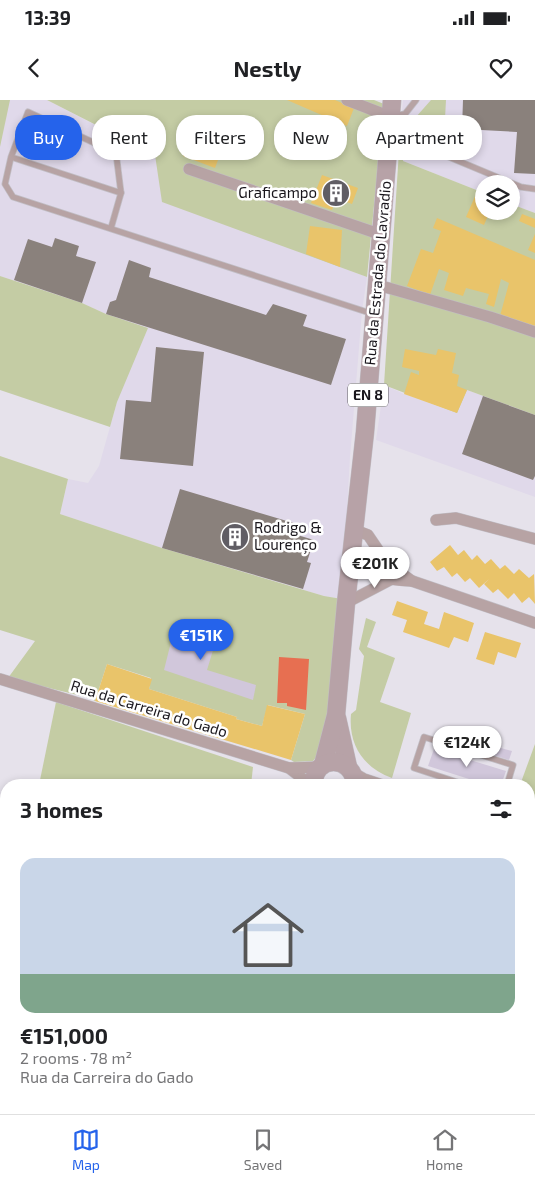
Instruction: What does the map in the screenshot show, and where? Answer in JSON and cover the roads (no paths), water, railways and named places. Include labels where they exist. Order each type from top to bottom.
[{"type":"main road","name":"Rua da Estrada do Lavradio","points":[[322,766],[336,715],[378,285],[392,108]]},
{"type":"main road","name":"Rua da Estrada do Lavradio","points":[[336,715],[352,775]]},
{"type":"main road","points":[[322,766],[336,762],[352,775]]},
{"type":"main road","name":"EN 8","points":[[313,779],[322,766]]},
{"type":"street","points":[[347,100],[392,108]]},
{"type":"street","points":[[189,169],[382,235]]},
{"type":"street","points":[[378,285],[535,332]]},
{"type":"street","points":[[436,520],[456,518],[535,539]]},
{"type":"street","points":[[355,530],[368,535],[387,563],[412,581]]},
{"type":"street","points":[[351,561],[369,559],[387,563]]},
{"type":"street","points":[[351,561],[365,572],[390,580],[412,581],[535,623]]},
{"type":"street","points":[[346,603],[390,580]]},
{"type":"street","name":"Rua da Carreira do Gado","points":[[0,679],[289,768]]},
{"type":"street","points":[[289,768],[322,766]]},
{"type":"street","points":[[289,768],[304,779]]},
{"type":"street","points":[[352,775],[364,779]]},
{"type":"lane","points":[[392,108],[405,114],[416,100]]},
{"type":"lane","points":[[111,228],[121,194],[116,154],[28,112],[12,157],[6,184],[13,197],[375,315]]},
{"type":"lane","points":[[12,157],[121,194]]},
{"type":"lane","points":[[456,160],[521,187],[535,189]]},
{"type":"lane","points":[[448,779],[414,768],[424,737],[513,765],[509,779]]},
{"type":"place","name":"Graficampo","points":[[336,193]]},
{"type":"place","name":"Rodrigo & Lourenço","points":[[235,537]]}]
